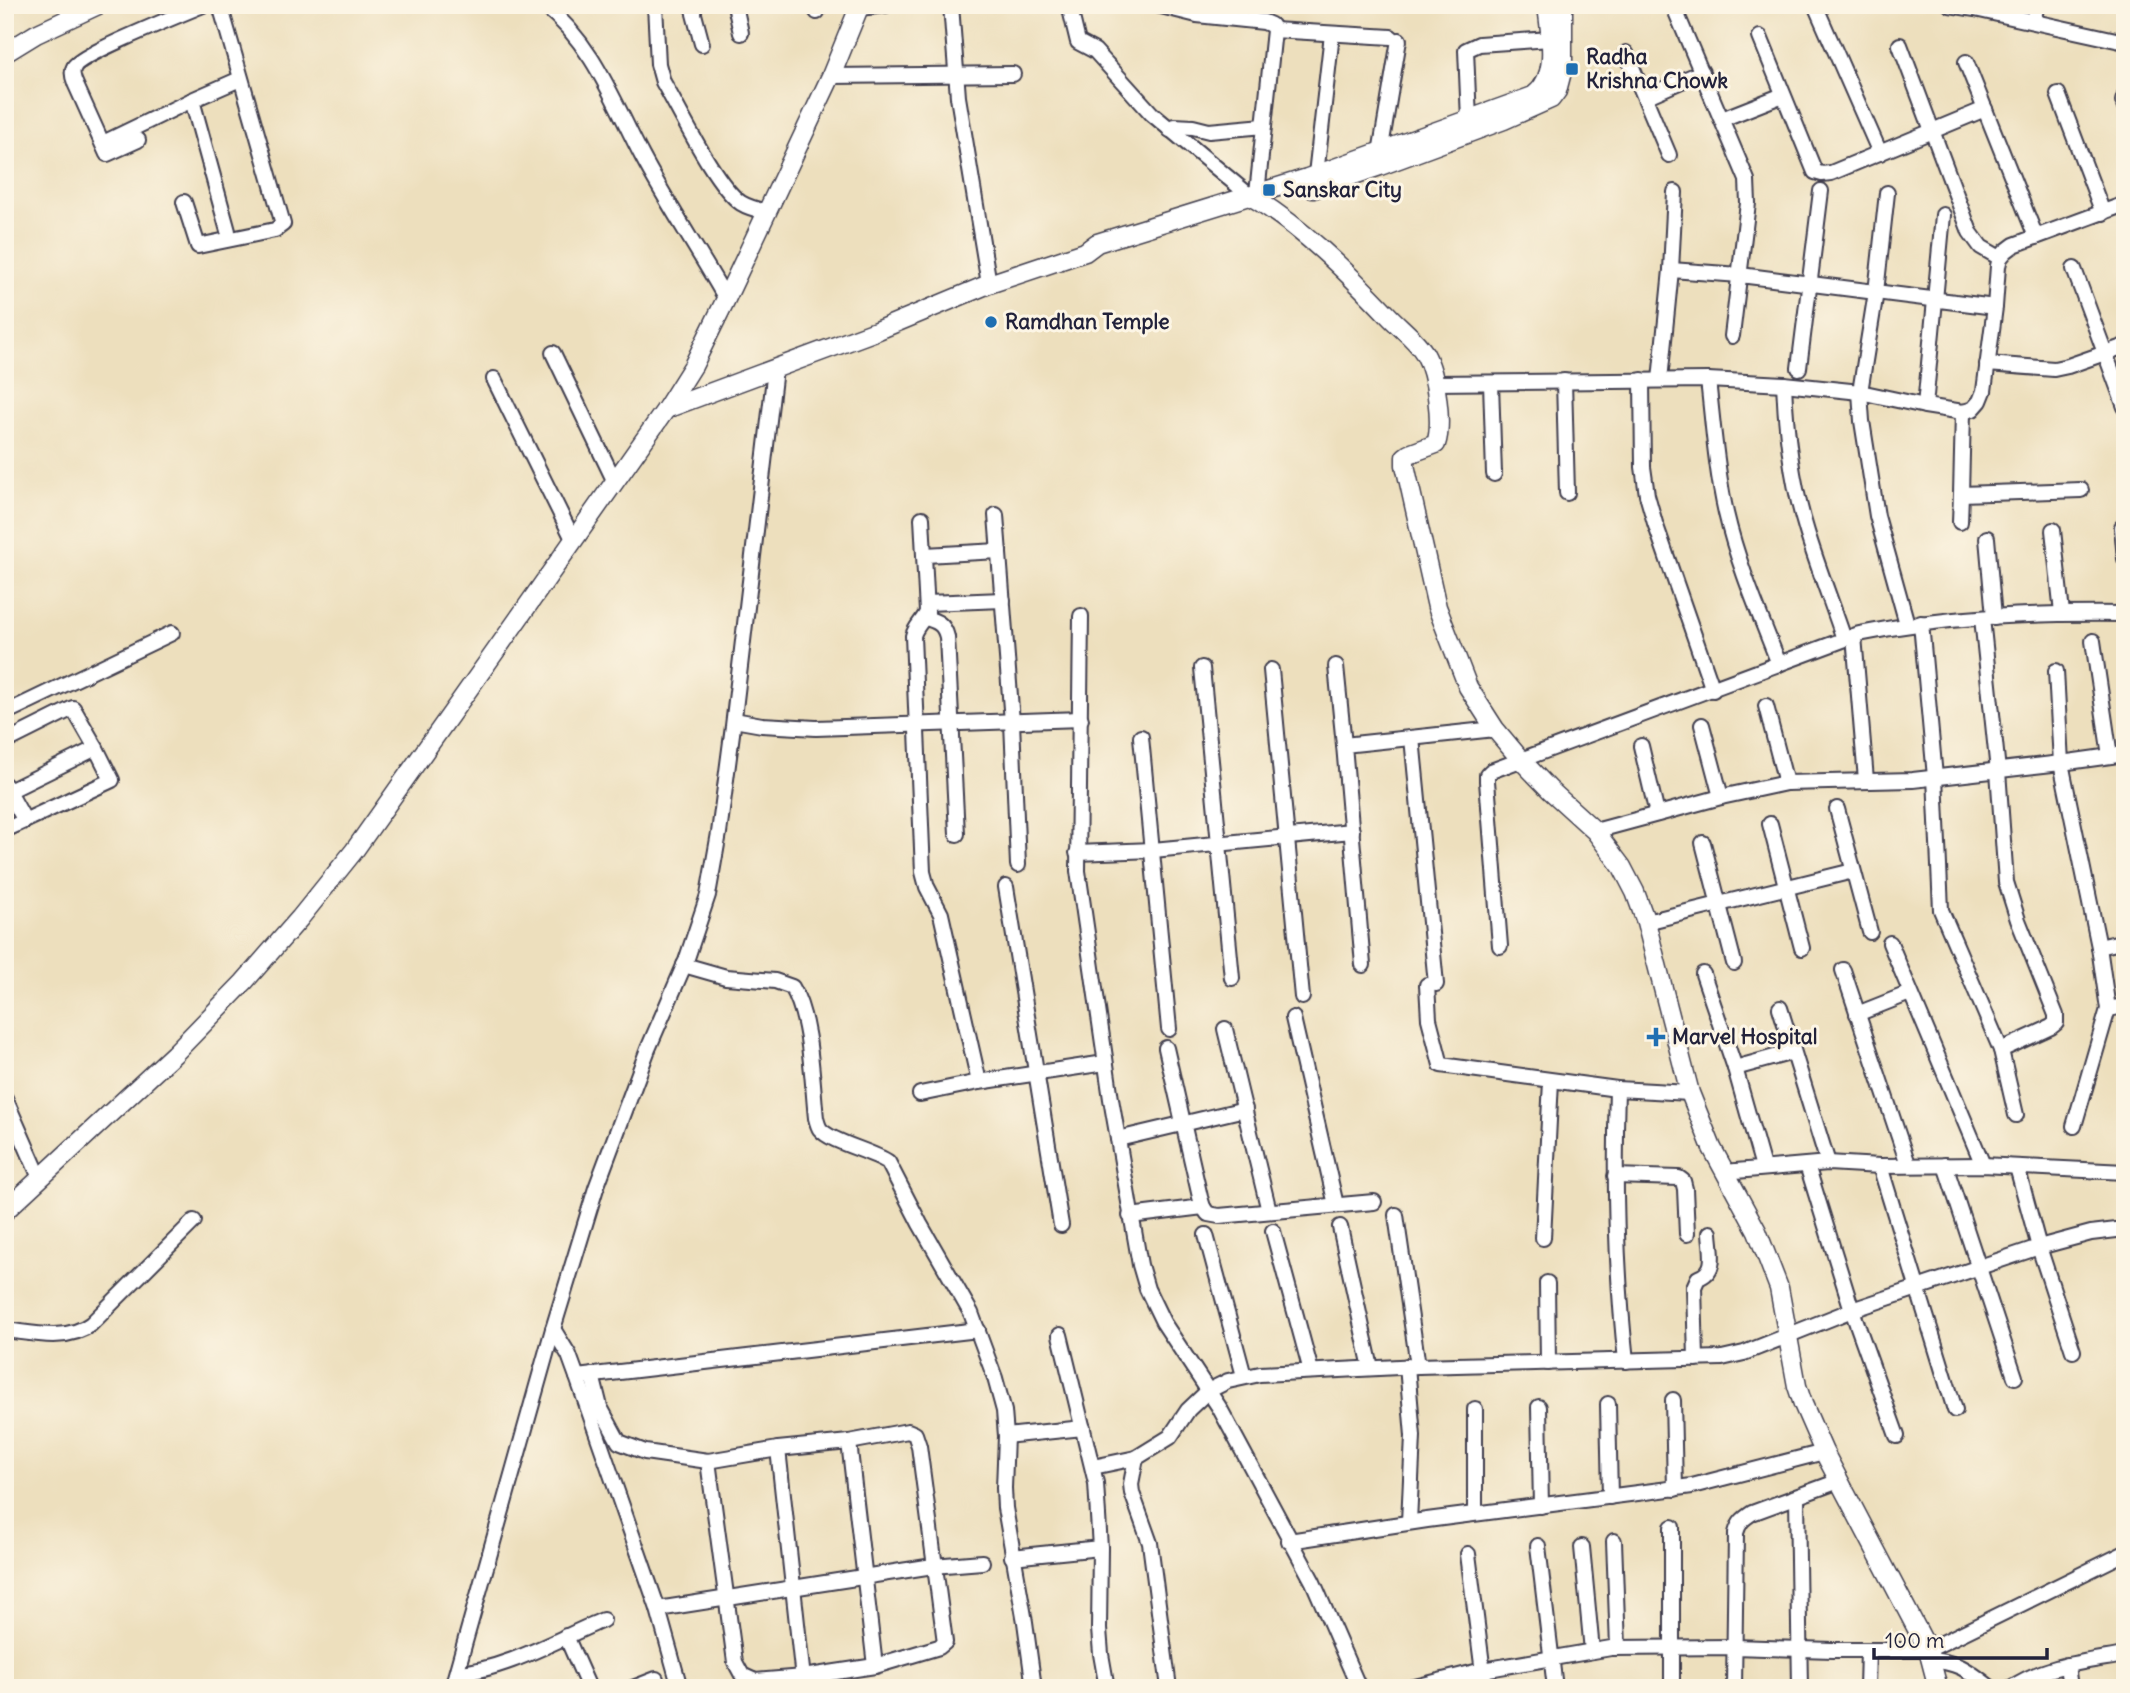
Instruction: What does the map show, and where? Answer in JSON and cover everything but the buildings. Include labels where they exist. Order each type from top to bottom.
[{"type":"street","points":[[5,52],[98,5]]},
{"type":"street","points":[[138,140],[107,154],[72,76],[74,67],[79,61],[96,52],[203,5]]},
{"type":"street","points":[[184,202],[198,246],[275,230],[283,225],[220,5]]},
{"type":"street","points":[[544,5],[569,28],[589,52],[643,158],[726,299]]},
{"type":"street","points":[[655,5],[658,64],[663,82],[723,185],[748,207],[767,212]]},
{"type":"street","points":[[694,5],[702,44]]},
{"type":"street","points":[[735,5],[741,33]]},
{"type":"street","points":[[5,1211],[174,1054],[244,982],[354,851],[666,409],[693,366],[756,237],[860,7],[886,5]]},
{"type":"street","points":[[951,5],[961,121],[989,284]]},
{"type":"street","points":[[1069,5],[1078,42],[1095,51],[1143,105],[1170,130],[1312,242],[1367,293],[1426,355],[1438,407],[1438,437],[1436,444],[1405,457],[1405,465],[1437,607],[1468,687],[1495,729],[1550,790],[1595,831],[1622,867],[1635,892],[1646,922],[1690,1093],[1724,1171],[1748,1212],[1779,1288],[1797,1386],[1824,1452],[1929,1655],[1938,1688]]},
{"type":"street","points":[[1157,5],[1197,15],[1264,22],[1274,30],[1256,198]]},
{"type":"street","points":[[1315,181],[1380,153],[1533,96],[1541,90],[1551,67],[1548,5]]},
{"type":"street","points":[[666,409],[876,331],[989,284],[1091,249],[1097,243],[1315,181],[1380,166],[1504,120],[1551,99],[1557,91],[1563,68],[1563,5]]},
{"type":"street","points":[[1673,5],[1744,173],[1748,190],[1732,336]]},
{"type":"street","points":[[1815,5],[1880,153]]},
{"type":"street","points":[[1950,5],[1975,7],[2125,42]]},
{"type":"street","points":[[2033,21],[2037,5]]},
{"type":"street","points":[[1274,30],[1395,38],[1380,153]]},
{"type":"street","points":[[1315,181],[1332,34]]},
{"type":"street","points":[[1759,37],[1815,172],[1831,173],[1985,110]]},
{"type":"street","points":[[1468,120],[1466,50],[1479,44],[1550,39]]},
{"type":"street","points":[[1900,46],[1969,232],[1981,247],[2000,258]]},
{"type":"street","points":[[1626,52],[1669,155]]},
{"type":"street","points":[[1966,62],[2036,237]]},
{"type":"street","points":[[1645,97],[1702,72]]},
{"type":"street","points":[[831,76],[1013,74]]},
{"type":"street","points":[[103,143],[240,79]]},
{"type":"street","points":[[2058,94],[2102,213]]},
{"type":"street","points":[[1721,119],[1783,95]]},
{"type":"street","points":[[2125,95],[2125,107]]},
{"type":"street","points":[[192,100],[228,231]]},
{"type":"street","points":[[1170,130],[1174,127],[1194,127],[1209,131],[1264,126]]},
{"type":"street","points":[[1799,368],[1821,191]]},
{"type":"street","points":[[1660,380],[1671,270],[1675,192]]},
{"type":"street","points":[[1887,193],[1876,292],[1860,392],[1862,421],[1877,516],[1913,624],[1935,777],[1941,910],[2001,1050],[2016,1115]]},
{"type":"street","points":[[1434,383],[1708,380],[1784,384],[1860,392],[1963,412],[1973,409],[1984,391],[2000,258],[2014,245],[2125,204]]},
{"type":"street","points":[[1925,406],[1943,215]]},
{"type":"street","points":[[2074,269],[2125,407]]},
{"type":"street","points":[[1671,270],[1740,275],[1995,307]]},
{"type":"street","points":[[1987,364],[2054,369],[2125,346]]},
{"type":"street","points":[[553,352],[615,482]]},
{"type":"street","points":[[454,1680],[553,1329],[596,1188],[648,1049],[684,965],[708,895],[734,720],[775,369]]},
{"type":"street","points":[[494,379],[573,541]]},
{"type":"street","points":[[1642,380],[1643,467],[1647,495],[1713,690]]},
{"type":"street","points":[[1708,380],[1719,480],[1726,514],[1734,545],[1779,664]]},
{"type":"street","points":[[1564,381],[1567,493]]},
{"type":"street","points":[[1491,383],[1494,474]]},
{"type":"street","points":[[1784,384],[1786,424],[1798,500],[1807,532],[1849,637],[1866,780]]},
{"type":"street","points":[[1960,522],[1963,412]]},
{"type":"street","points":[[1961,494],[2081,490]]},
{"type":"street","points":[[996,515],[1012,722],[1018,865]]},
{"type":"street","points":[[922,518],[926,611],[912,636],[923,872],[927,887],[941,914],[979,1082]]},
{"type":"street","points":[[2122,527],[2125,559]]},
{"type":"street","points":[[2053,530],[2062,613]]},
{"type":"street","points":[[1987,537],[1988,618],[2006,882],[2018,920],[2056,1015],[2056,1023],[2001,1050]]},
{"type":"street","points":[[925,555],[999,551]]},
{"type":"street","points":[[926,611],[1003,600]]},
{"type":"street","points":[[926,611],[945,630],[957,834]]},
{"type":"street","points":[[1500,946],[1487,781],[1487,775],[1491,771],[1849,637],[1913,624],[2062,613],[2125,614]]},
{"type":"street","points":[[1082,616],[1077,853],[1105,1063],[1130,1216],[1143,1277],[1154,1307],[1208,1391],[1313,1582],[1359,1688]]},
{"type":"street","points":[[5,713],[172,633]]},
{"type":"street","points":[[1595,831],[1721,797],[1786,783],[1913,780],[2120,757],[2093,641]]},
{"type":"street","points":[[1336,666],[1363,965]]},
{"type":"street","points":[[1202,668],[1232,978]]},
{"type":"street","points":[[1271,670],[1302,997]]},
{"type":"street","points":[[2056,671],[2061,763],[2099,947],[2108,1009],[2074,1126]]},
{"type":"street","points":[[1766,706],[1786,783]]},
{"type":"street","points":[[5,742],[72,708],[112,779],[5,830]]},
{"type":"street","points":[[734,720],[762,725],[831,728],[1081,719]]},
{"type":"street","points":[[1702,725],[1721,797]]},
{"type":"street","points":[[1344,745],[1495,729]]},
{"type":"street","points":[[1141,737],[1169,1029]]},
{"type":"street","points":[[1412,738],[1432,984],[1429,1019],[1441,1065],[1617,1089],[1690,1093]]},
{"type":"street","points":[[1641,746],[1657,814]]},
{"type":"street","points":[[25,821],[6,790],[96,748]]},
{"type":"street","points":[[1837,809],[1870,932]]},
{"type":"street","points":[[1770,824],[1802,948]]},
{"type":"street","points":[[1077,853],[1153,850],[1352,831]]},
{"type":"street","points":[[1703,843],[1734,962]]},
{"type":"street","points":[[1646,922],[1853,871]]},
{"type":"street","points":[[1006,887],[1061,1225]]},
{"type":"street","points":[[2099,947],[2125,941]]},
{"type":"street","points":[[1890,943],[1983,1165]]},
{"type":"street","points":[[684,965],[726,977],[775,981],[792,987],[801,1009],[807,1038],[816,1118],[821,1129],[829,1136],[888,1162],[971,1313],[1004,1411],[1004,1488],[1034,1688]]},
{"type":"street","points":[[1843,970],[1908,1164]]},
{"type":"street","points":[[1703,974],[1735,1068],[1763,1167]]},
{"type":"street","points":[[1857,1014],[1910,993]]},
{"type":"street","points":[[2108,1009],[2125,1006]]},
{"type":"street","points":[[1780,1008],[1828,1163]]},
{"type":"street","points":[[1293,1018],[1336,1205]]},
{"type":"street","points":[[1225,1029],[1269,1211]]},
{"type":"street","points":[[1166,1048],[1205,1211],[1212,1216],[1374,1202]]},
{"type":"street","points":[[1735,1068],[1793,1052]]},
{"type":"street","points":[[920,1094],[1037,1072],[1105,1063]]},
{"type":"street","points":[[1543,1238],[1551,1081]]},
{"type":"street","points":[[1617,1089],[1615,1176],[1620,1304],[1626,1361]]},
{"type":"street","points":[[5,1098],[40,1178]]},
{"type":"street","points":[[1118,1139],[1245,1110]]},
{"type":"street","points":[[1724,1171],[1828,1163],[1880,1166],[1983,1165],[2125,1172]]},
{"type":"street","points":[[1807,1165],[1852,1310],[1897,1436]]},
{"type":"street","points":[[1945,1165],[2015,1377]]},
{"type":"street","points":[[1880,1166],[1955,1410]]},
{"type":"street","points":[[2017,1167],[2039,1247],[2073,1351]]},
{"type":"street","points":[[1615,1176],[1679,1178],[1683,1181],[1687,1234]]},
{"type":"street","points":[[1130,1216],[1203,1207]]},
{"type":"street","points":[[1396,1215],[1413,1366],[1409,1522]]},
{"type":"street","points":[[5,1329],[39,1334],[80,1332],[194,1221]]},
{"type":"street","points":[[1340,1227],[1371,1368]]},
{"type":"street","points":[[1093,1467],[1136,1458],[1170,1437],[1188,1410],[1208,1391],[1244,1376],[1413,1366],[1722,1358],[1744,1353],[1916,1287],[2039,1247],[2091,1233],[2125,1229]]},
{"type":"street","points":[[1273,1231],[1311,1371]]},
{"type":"street","points":[[1696,1359],[1694,1287],[1698,1278],[1707,1275],[1711,1269],[1710,1233]]},
{"type":"street","points":[[1206,1234],[1244,1376]]},
{"type":"street","points":[[1547,1283],[1548,1363]]},
{"type":"street","points":[[553,1329],[585,1376],[619,1442],[645,1452],[708,1461],[778,1449],[849,1442],[908,1431],[915,1434],[919,1447],[945,1642],[939,1647],[875,1666],[804,1682],[755,1681],[743,1675],[735,1662],[708,1461]]},
{"type":"street","points":[[585,1376],[978,1330]]},
{"type":"street","points":[[1060,1335],[1093,1467],[1100,1548],[1099,1629],[1107,1688]]},
{"type":"street","points":[[585,1376],[680,1688]]},
{"type":"street","points":[[1673,1401],[1675,1489]]},
{"type":"street","points":[[1608,1404],[1610,1497]]},
{"type":"street","points":[[1539,1407],[1541,1506]]},
{"type":"street","points":[[1475,1409],[1475,1513]]},
{"type":"street","points":[[1006,1436],[1083,1428]]},
{"type":"street","points":[[849,1442],[875,1666]]},
{"type":"street","points":[[778,1449],[804,1682]]},
{"type":"street","points":[[1289,1541],[1475,1513],[1675,1489],[1824,1452]]},
{"type":"street","points":[[1136,1458],[1132,1493],[1150,1543],[1169,1688]]},
{"type":"street","points":[[1734,1688],[1738,1525],[1752,1513],[1839,1482]]},
{"type":"street","points":[[1797,1497],[1800,1688]]},
{"type":"street","points":[[1672,1527],[1672,1688]]},
{"type":"street","points":[[1614,1541],[1618,1647]]},
{"type":"street","points":[[1538,1546],[1555,1688]]},
{"type":"street","points":[[1582,1547],[1592,1651]]},
{"type":"street","points":[[1013,1557],[1100,1548]]},
{"type":"street","points":[[1929,1655],[2125,1553]]},
{"type":"street","points":[[1468,1555],[1485,1688]]},
{"type":"street","points":[[658,1609],[933,1566],[982,1562]]},
{"type":"street","points":[[454,1680],[603,1620]]},
{"type":"street","points":[[566,1636],[589,1688]]},
{"type":"street","points":[[1411,1688],[1483,1670],[1618,1647],[1734,1647],[1868,1650],[1929,1655],[1965,1668],[1991,1688]]},
{"type":"street","points":[[1867,1688],[1868,1650]]},
{"type":"street","points":[[2011,1688],[2041,1671],[2125,1655]]},
{"type":"street","points":[[2067,1665],[2070,1688]]},
{"type":"street","points":[[634,1688],[656,1679]]},
{"type":"place","name":"Radha Krishna Chowk","points":[[1572,69]]},
{"type":"place","name":"Sanskar City","points":[[1269,190]]},
{"type":"place","name":"Ramdhan Temple","points":[[991,322]]},
{"type":"place","name":"Marvel Hospital","points":[[1656,1037]]}]
